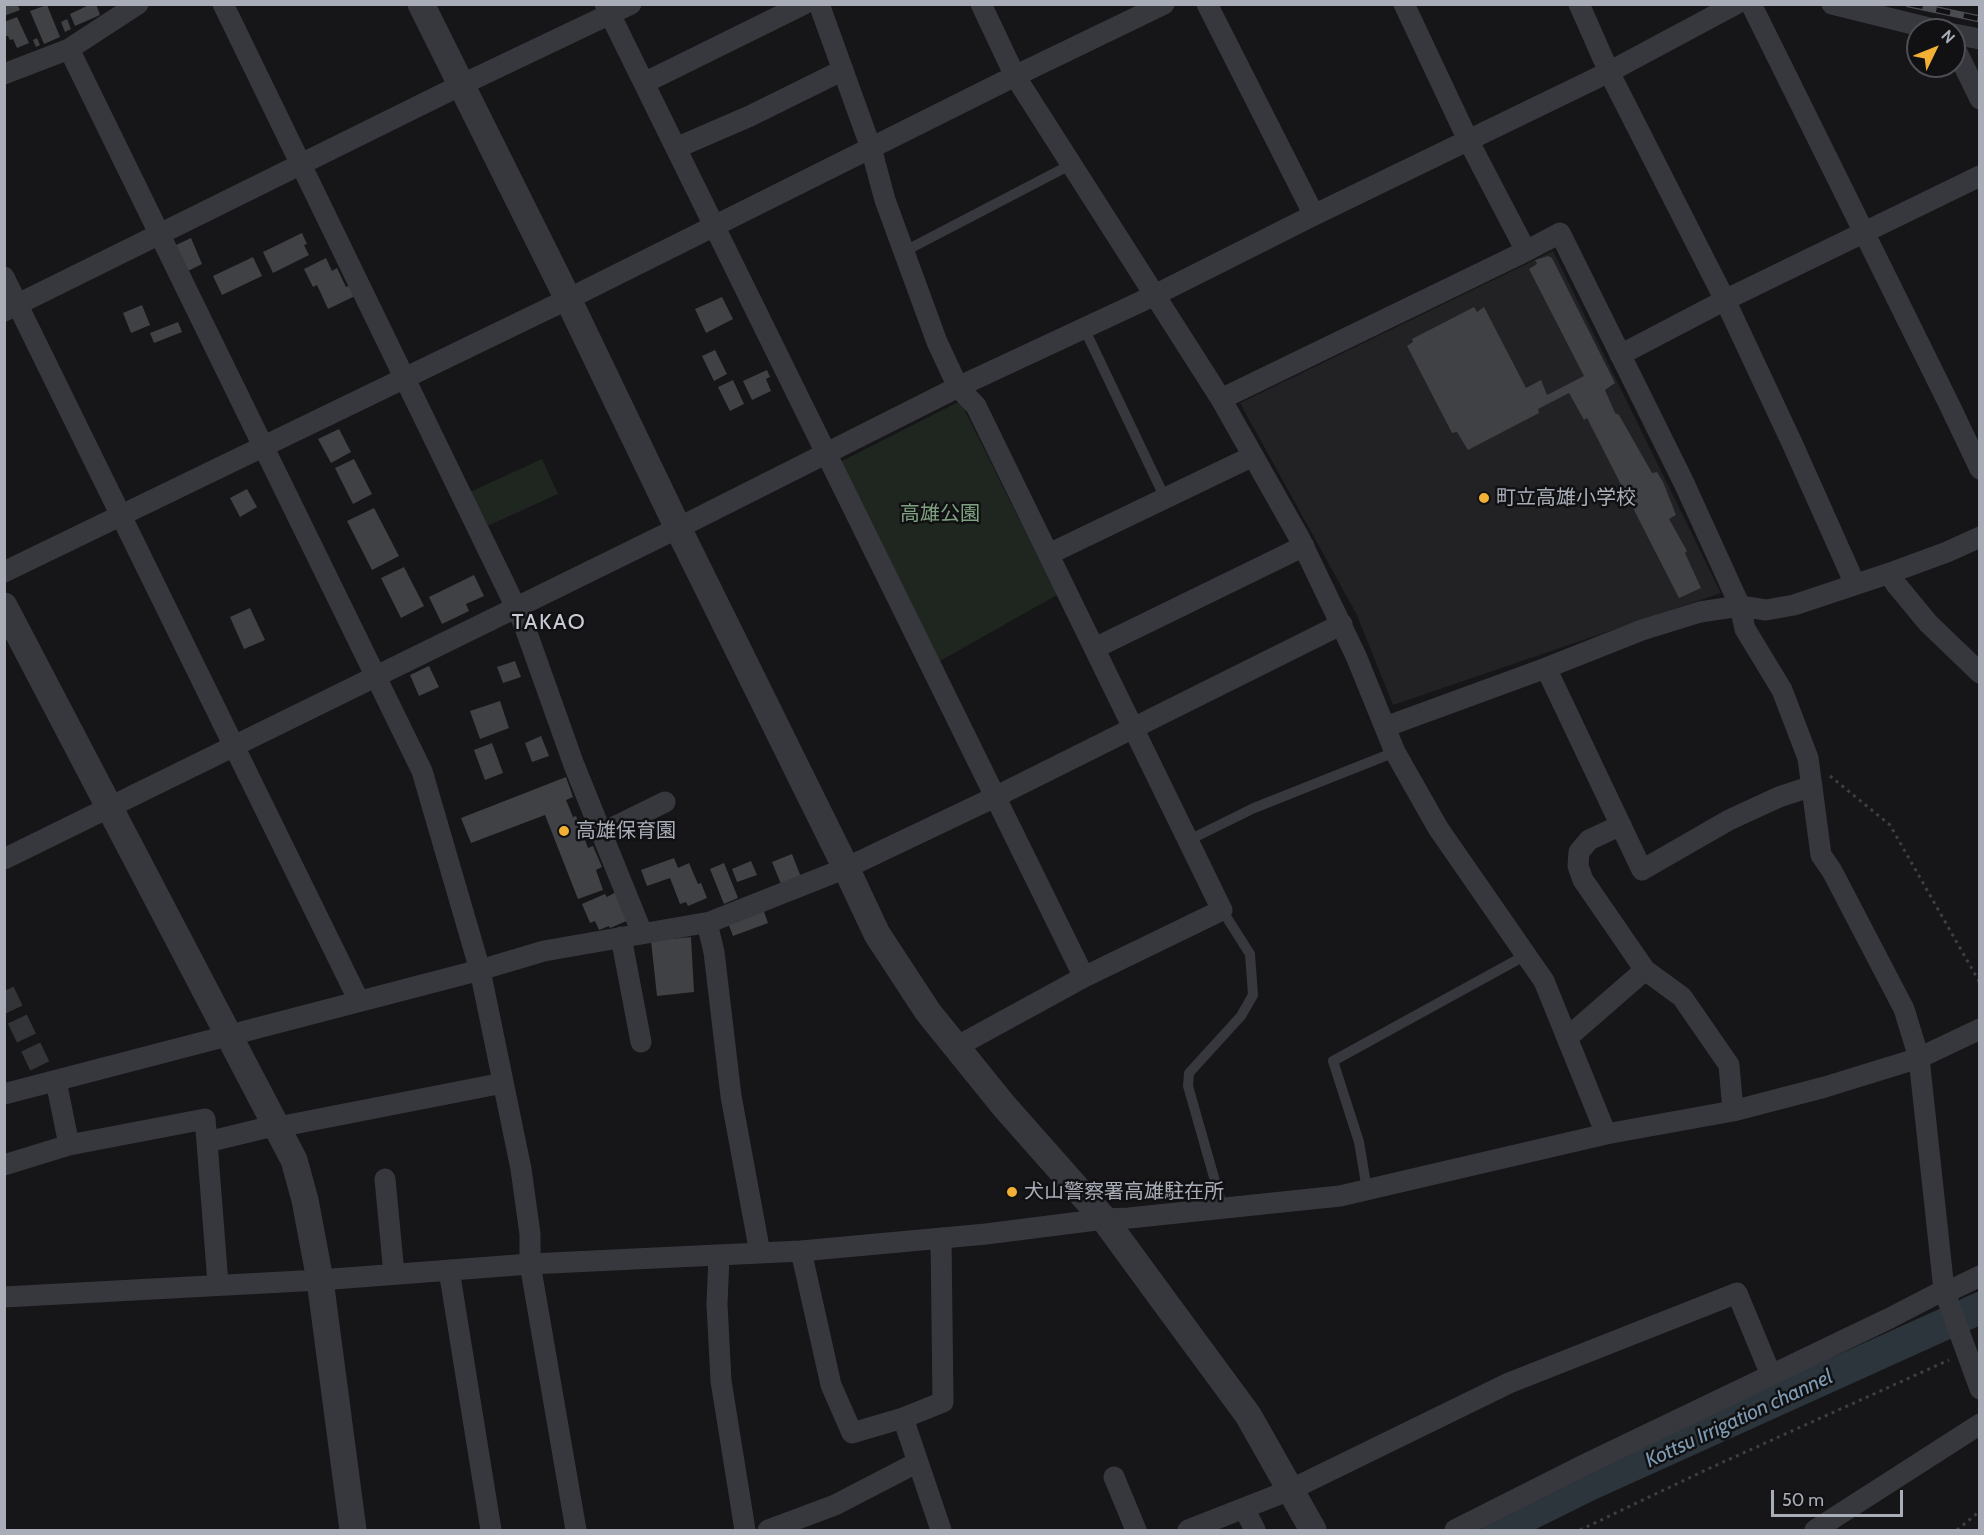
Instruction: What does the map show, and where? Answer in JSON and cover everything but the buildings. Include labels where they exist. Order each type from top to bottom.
[{"type":"street","points":[[4,74],[69,49],[112,11],[138,4]]},
{"type":"street","points":[[223,4],[516,607],[574,765],[642,933]]},
{"type":"street","points":[[421,4],[568,299],[877,934],[928,1012],[1004,1106],[1104,1219],[1248,1415],[1312,1530]]},
{"type":"street","points":[[11,308],[461,86],[608,10],[632,4]]},
{"type":"street","points":[[644,83],[804,4]]},
{"type":"street","points":[[819,4],[871,148],[885,200],[937,342],[958,387],[976,406],[1222,910],[1084,977],[956,1047]]},
{"type":"street","points":[[981,4],[1015,76],[1153,296],[1221,399],[1304,546],[1342,624],[1395,752],[1438,828],[1544,981],[1606,1134]]},
{"type":"street","points":[[4,572],[568,299],[1164,4]]},
{"type":"street","points":[[1207,4],[1314,215]]},
{"type":"street","points":[[1404,4],[1468,140],[1526,251]]},
{"type":"street","points":[[1579,4],[1609,72],[1725,300],[1855,584]]},
{"type":"street","points":[[4,860],[678,528],[958,387],[1153,296],[1609,72],[1736,4]]},
{"type":"street","points":[[1750,4],[1980,469]]},
{"type":"street","points":[[1832,4],[1906,22]]},
{"type":"street","points":[[608,10],[1084,977]]},
{"type":"street","points":[[69,49],[422,771],[480,970],[521,1168],[530,1234],[530,1264],[576,1530]]},
{"type":"street","points":[[676,148],[750,116],[843,70]]},
{"type":"street","points":[[1966,70],[1980,99]]},
{"type":"street","points":[[1620,355],[1725,300],[1980,176]]},
{"type":"street","points":[[1221,399],[1560,233],[1683,483],[1740,606],[1745,629],[1782,690],[1808,758],[1821,855],[1832,871],[1904,1009],[1919,1058],[1946,1297],[1980,1389]]},
{"type":"street","points":[[4,277],[11,308],[121,515],[359,1001]]},
{"type":"street","points":[[1049,554],[1253,456]]},
{"type":"street","points":[[1385,727],[1642,630],[1700,612],[1740,606],[1766,610],[1794,605],[1890,573],[1980,537]]},
{"type":"street","points":[[1095,648],[1304,546]]},
{"type":"street","points":[[1890,573],[1894,583],[1928,623],[1980,673]]},
{"type":"street","points":[[4,606],[294,1160],[301,1179],[320,1280],[353,1530]]},
{"type":"street","points":[[4,1094],[480,970],[544,951],[707,923],[846,868],[995,798],[1342,624]]},
{"type":"street","points":[[1546,668],[1642,870],[1729,820],[1779,797],[1812,786]]},
{"type":"street","points":[[602,833],[664,802]]},
{"type":"street","points":[[1621,825],[1589,840],[1579,852],[1578,866],[1583,880],[1645,970],[1682,997],[1729,1065],[1733,1111]]},
{"type":"street","points":[[707,923],[714,952],[731,1096],[760,1253]]},
{"type":"street","points":[[621,937],[641,1042]]},
{"type":"street","points":[[1568,1037],[1645,970]]},
{"type":"street","points":[[4,1297],[320,1280],[530,1264],[801,1251],[1340,1196],[1606,1134],[1733,1111],[1825,1087],[1919,1058],[1980,1029]]},
{"type":"street","points":[[56,1081],[69,1145]]},
{"type":"street","points":[[207,1142],[265,1128],[503,1083]]},
{"type":"street","points":[[4,1165],[69,1145],[205,1119],[218,1284]]},
{"type":"street","points":[[385,1179],[394,1274]]},
{"type":"street","points":[[801,1251],[831,1385],[852,1433],[903,1418],[943,1402],[941,1238]]},
{"type":"street","points":[[718,1256],[717,1304],[721,1381],[745,1530]]},
{"type":"street","points":[[449,1270],[491,1530]]},
{"type":"street","points":[[1946,1297],[1947,1292],[1980,1276]]},
{"type":"street","points":[[1188,1530],[1290,1490],[1509,1383],[1737,1293],[1771,1374]]},
{"type":"street","points":[[1455,1530],[1771,1374],[1890,1318],[1946,1297]]},
{"type":"street","points":[[903,1418],[941,1530]]},
{"type":"street","points":[[1815,1530],[1980,1424]]},
{"type":"street","points":[[768,1530],[835,1505],[918,1461]]},
{"type":"street","points":[[1114,1477],[1136,1530]]},
{"type":"street","points":[[1244,1508],[1255,1530]]},
{"type":"lane","points":[[904,251],[1071,165]]},
{"type":"lane","points":[[1084,328],[1165,498]]},
{"type":"lane","points":[[1189,840],[1254,808],[1395,752]]},
{"type":"lane","points":[[1222,910],[1250,954],[1253,995],[1241,1016],[1189,1073],[1188,1086],[1223,1209]]},
{"type":"lane","points":[[1367,1190],[1359,1142],[1333,1061],[1527,955]]},
{"type":"path","points":[[1808,758],[1890,825],[1980,983]]},
{"type":"path","points":[[1580,1530],[1965,1346]]},
{"type":"path","points":[[1957,1530],[1980,1511]]},
{"type":"shaded area","name":"町立高雄小学校","points":[[1553,251],[1721,593],[1393,705],[1357,615],[1240,403]]},
{"type":"green space","name":"高雄公園","points":[[960,401],[1057,595],[938,662],[836,464]]},
{"type":"green space","points":[[542,459],[558,494],[485,527],[470,492]]},
{"type":"waterway","name":"Kottsu Irrigation channel","points":[[1498,1530],[1589,1485],[1980,1308]]},
{"type":"tunnel","points":[[4,991],[48,1083]]},
{"type":"railway","points":[[1909,4],[1980,19]]},
{"type":"place","name":"町立高雄小学校","points":[[1484,498]]},
{"type":"place","name":"高雄保育園","points":[[564,831]]},
{"type":"place","name":"犬山警察署高雄駐在所","points":[[1012,1192]]},
{"type":"district","name":"TAKAO","points":[[549,623]]}]
